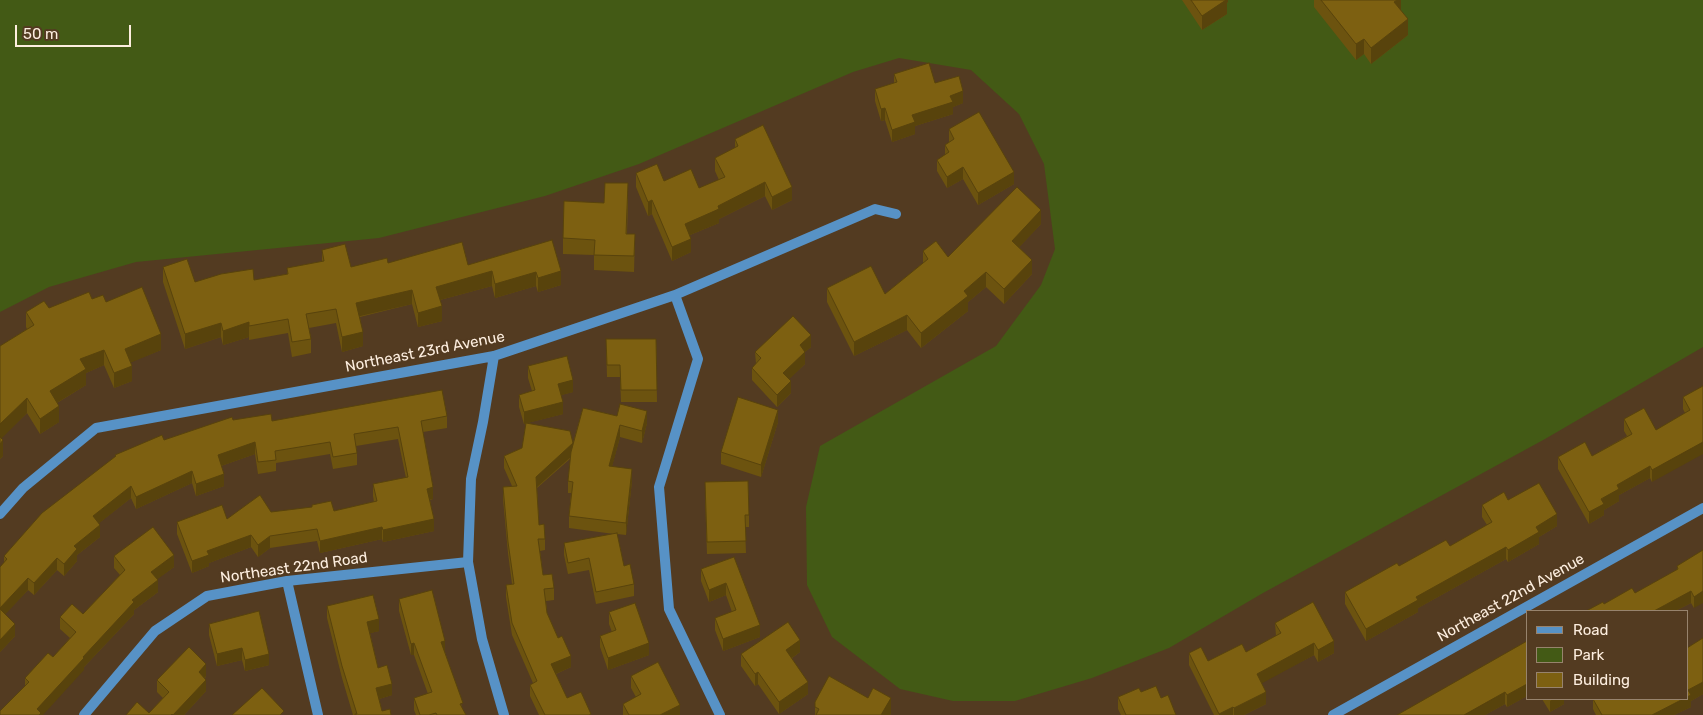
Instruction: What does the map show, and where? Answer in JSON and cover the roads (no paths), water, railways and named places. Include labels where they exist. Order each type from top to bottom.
[{"type":"street","name":"Northeast 23rd Avenue","points":[[0,514],[22,488],[96,428],[494,356],[675,295],[874,209],[896,214]]},
{"type":"street","points":[[675,295],[698,359],[659,487],[669,609],[720,715]]},
{"type":"street","points":[[494,356],[471,479],[468,562],[482,639],[504,715]]},
{"type":"street","name":"Northeast 22nd Avenue","points":[[1333,715],[1703,508]]},
{"type":"street","name":"Northeast 22nd Road","points":[[84,715],[155,631],[207,596],[287,582],[468,562]]},
{"type":"street","points":[[287,582],[318,715]]}]
